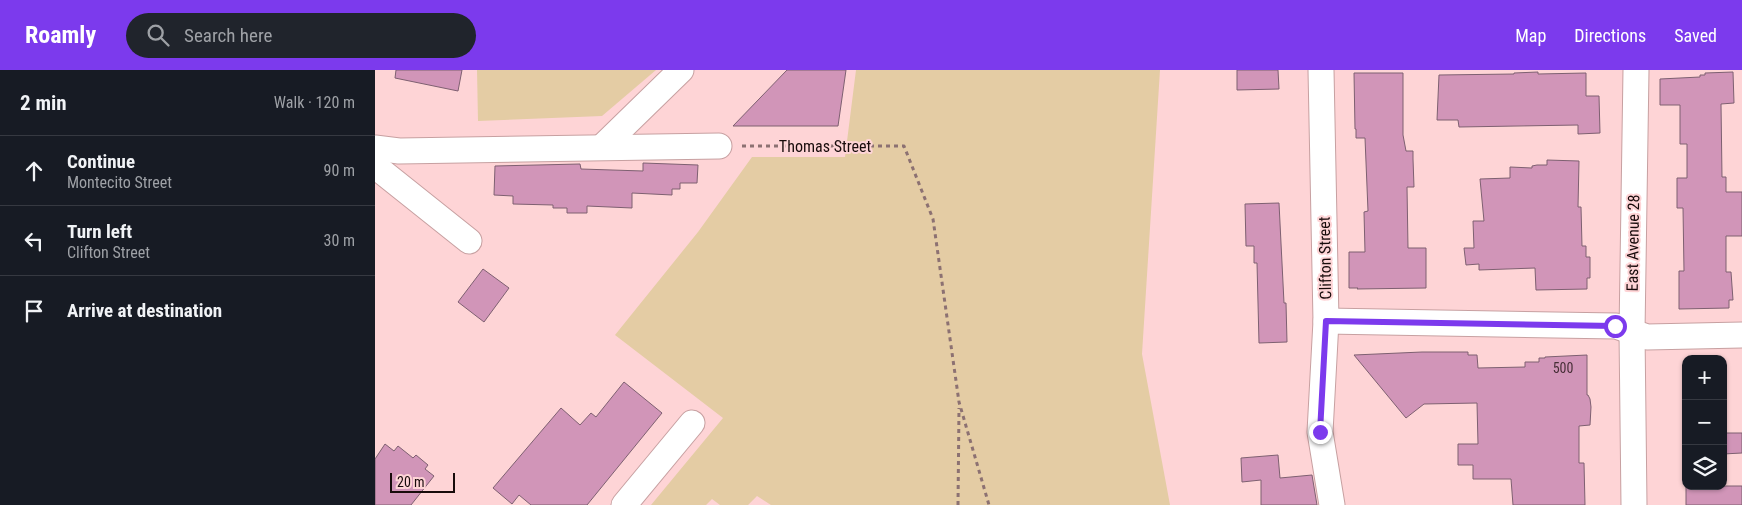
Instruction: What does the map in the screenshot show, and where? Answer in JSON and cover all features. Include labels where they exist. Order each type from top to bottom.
[{"type":"street","points":[[602,147],[681,70]]},
{"type":"street","name":"Clifton Street","points":[[1321,70],[1326,321],[1320,432],[1331,505]]},
{"type":"street","name":"East Avenue 28","points":[[1634,505],[1632,332],[1636,70]]},
{"type":"street","points":[[375,148],[399,151],[719,146]]},
{"type":"street","points":[[375,166],[469,241]]},
{"type":"street","points":[[1326,321],[1615,326],[1647,337],[1742,335]]},
{"type":"street","points":[[624,505],[692,423]]},
{"type":"path","name":"Thomas Street","points":[[719,146],[904,146],[933,219],[959,402],[989,505]]},
{"type":"path","points":[[958,505],[959,402]]},
{"type":"shaded area","points":[[477,70],[656,70],[602,116],[478,121]]},
{"type":"shaded area","points":[[856,70],[1160,70],[1142,354],[1170,505],[771,505],[757,496],[748,505],[720,505],[712,499],[706,505],[651,505],[723,418],[615,335],[698,232],[752,157],[845,157]]},
{"type":"building","points":[[396,70],[462,70],[458,91],[395,78]]},
{"type":"building","points":[[787,70],[846,70],[838,126],[733,126]]},
{"type":"building","points":[[1237,70],[1278,70],[1279,89],[1237,90]]},
{"type":"building","points":[[1538,72],[1538,74],[1586,73],[1586,96],[1599,96],[1600,133],[1578,134],[1578,125],[1459,127],[1458,120],[1437,120],[1439,75]]},
{"type":"building","points":[[1733,72],[1734,103],[1721,104],[1722,177],[1726,177],[1726,192],[1742,192],[1742,236],[1726,236],[1726,272],[1731,272],[1733,300],[1729,300],[1729,308],[1679,309],[1679,271],[1684,271],[1683,208],[1677,208],[1677,178],[1687,178],[1687,144],[1680,144],[1680,105],[1660,105],[1660,79],[1700,77],[1700,75],[1705,75],[1705,73]]},
{"type":"building","points":[[1354,73],[1403,73],[1403,135],[1406,151],[1413,151],[1414,187],[1407,187],[1408,248],[1426,248],[1426,288],[1349,288],[1349,252],[1365,252],[1364,212],[1368,211],[1365,138],[1356,138],[1355,129]]},
{"type":"building","points":[[1547,160],[1579,161],[1578,207],[1581,207],[1582,246],[1586,246],[1586,257],[1590,257],[1590,278],[1587,278],[1587,289],[1536,290],[1535,268],[1479,270],[1479,264],[1466,265],[1464,248],[1474,248],[1473,221],[1484,221],[1480,179],[1510,178],[1510,167],[1532,168],[1532,166],[1537,165],[1547,165]]},
{"type":"building","points":[[643,163],[698,165],[697,183],[680,183],[680,189],[672,189],[672,195],[632,193],[632,208],[587,206],[587,213],[567,213],[567,208],[553,208],[553,205],[513,204],[513,196],[494,195],[495,166],[580,164],[581,169],[643,171]]},
{"type":"building","points":[[1279,203],[1287,342],[1259,343],[1257,263],[1254,263],[1254,246],[1246,246],[1245,204]]},
{"type":"building","points":[[483,269],[509,288],[484,322],[458,302]]},
{"type":"building","points":[[1468,352],[1468,355],[1477,355],[1478,368],[1525,367],[1525,362],[1539,362],[1539,358],[1587,355],[1587,395],[1590,399],[1591,407],[1590,425],[1579,426],[1579,463],[1584,463],[1585,505],[1513,505],[1511,479],[1473,479],[1473,465],[1458,465],[1458,444],[1478,444],[1477,403],[1424,404],[1406,418],[1354,355]]},
{"type":"building","points":[[624,382],[662,413],[587,505],[531,505],[519,495],[512,504],[493,488],[561,408],[580,425],[591,413],[596,417]]},
{"type":"building","points":[[1727,433],[1742,433],[1742,453],[1727,454]]},
{"type":"building","points":[[385,444],[394,451],[398,446],[413,458],[416,455],[428,465],[425,469],[434,476],[411,505],[375,505],[375,459]]},
{"type":"building","points":[[1278,455],[1280,478],[1312,475],[1317,505],[1261,505],[1261,480],[1242,482],[1241,458]]},
{"type":"building","points":[[1727,486],[1742,486],[1742,505],[1686,505],[1686,490],[1727,490]]},
{"type":"route","points":[[1320,432],[1326,321],[1615,326]]}]
